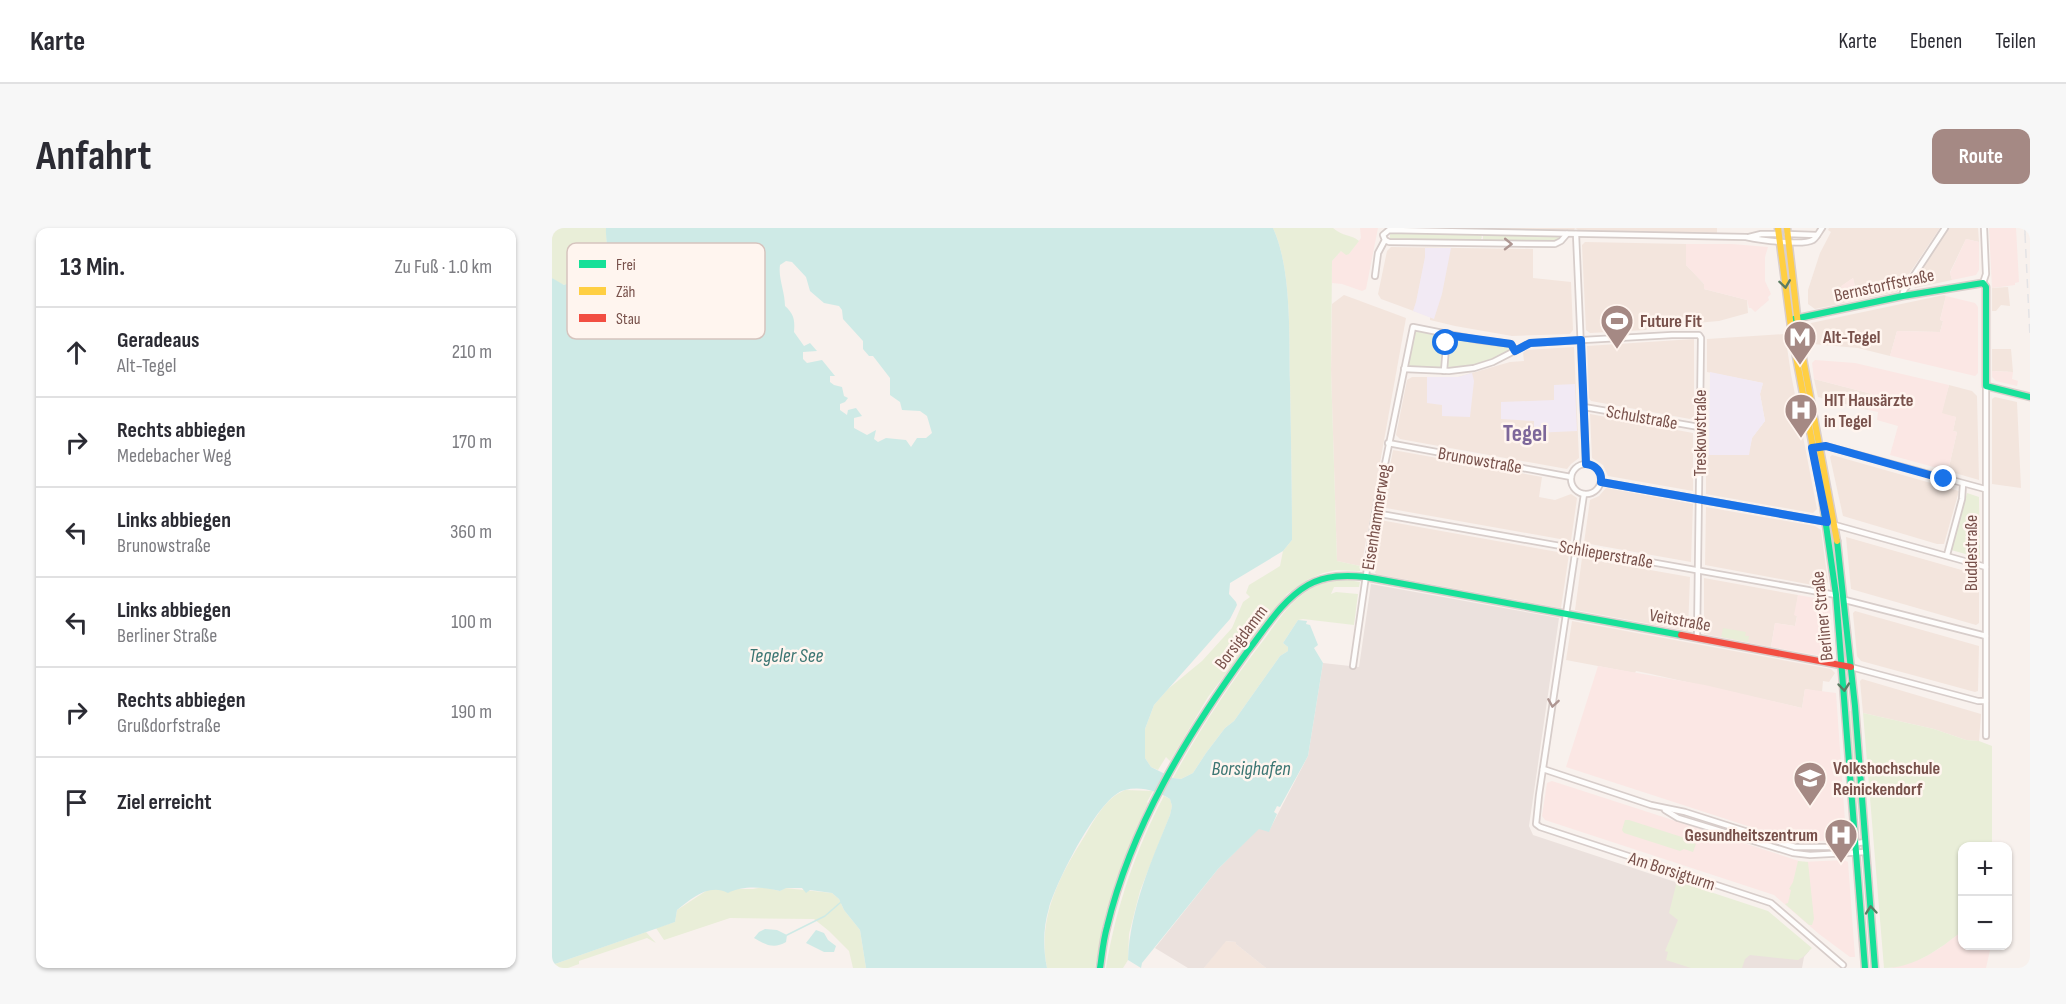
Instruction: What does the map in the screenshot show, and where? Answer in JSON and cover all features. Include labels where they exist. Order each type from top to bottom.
[{"type":"main road","name":"Berliner Straße","points":[[1779,231],[1779,242],[1794,320],[1821,446],[1845,600],[1875,968]]},
{"type":"main road","name":"Berliner Straße","points":[[1787,231],[1794,320],[1812,448],[1827,522],[1836,595],[1858,852],[1865,968]]},
{"type":"main road","name":"Bernstorffstraße","points":[[1794,320],[1903,296],[1983,283]]},
{"type":"main road","name":"Buddestraße","points":[[1983,283],[1986,287],[1986,386]]},
{"type":"main road","points":[[1986,386],[2030,397]]},
{"type":"main road","points":[[1827,522],[1835,525]]},
{"type":"main road","name":"Borsigdamm","points":[[1100,968],[1108,920],[1128,861],[1153,804],[1194,730],[1233,672],[1291,598],[1306,586],[1326,577],[1348,575],[1366,577]]},
{"type":"main road","name":"Veitstraße","points":[[1366,577],[1851,667]]},
{"type":"main road","points":[[1846,707],[1855,706]]},
{"type":"main road","name":"Berliner Straße","points":[[1853,804],[1857,807],[1859,825],[1864,825]]},
{"type":"street","points":[[1746,237],[1767,242],[1810,241],[1822,228]]},
{"type":"street","points":[[1903,296],[1912,277],[1945,228]]},
{"type":"street","name":"Buddestraße","points":[[1983,283],[1986,274],[1984,228]]},
{"type":"street","points":[[1375,276],[1378,253],[1386,230],[1746,237],[1787,231],[1817,235]]},
{"type":"street","points":[[1384,240],[1556,244],[1567,234]]},
{"type":"street","points":[[1576,234],[1586,464]]},
{"type":"street","points":[[1515,351],[1511,344],[1447,335],[1413,327],[1404,369],[1444,371],[1474,368],[1493,362],[1515,351],[1530,343],[1581,340]]},
{"type":"street","name":"Treskowstraße","points":[[1581,340],[1672,334],[1699,335],[1701,338],[1697,638]]},
{"type":"street","points":[[1444,371],[1447,335]]},
{"type":"street","name":"Eisenhammerweg","points":[[1353,666],[1375,513],[1404,369]]},
{"type":"street","name":"Buddestraße","points":[[1986,386],[1986,736]]},
{"type":"street","name":"Schulstraße","points":[[1584,407],[1700,427]]},
{"type":"street","name":"Brunowstraße","points":[[1389,443],[1571,477]]},
{"type":"street","points":[[1812,448],[1826,446],[1985,489]]},
{"type":"street","points":[[1586,464],[1598,469],[1601,482],[1596,491],[1584,494],[1574,488],[1571,477],[1576,468],[1586,464]]},
{"type":"street","points":[[1601,482],[1827,522]]},
{"type":"street","points":[[1947,555],[1962,499],[1963,484]]},
{"type":"street","name":"Am Borsigturm","points":[[1584,494],[1536,824],[1771,903],[1844,966]]},
{"type":"street","name":"Schlieperstraße","points":[[1375,513],[1836,595]]},
{"type":"street","points":[[1835,525],[1986,567]]},
{"type":"street","points":[[1845,600],[1986,636]]},
{"type":"street","name":"Veitstraße","points":[[1851,667],[1978,701],[1986,701]]},
{"type":"street","points":[[1543,769],[1795,847],[1823,848],[1865,842]]},
{"type":"street","points":[[1663,808],[1678,819],[1793,853],[1810,855],[1866,852]]},
{"type":"shaded area","points":[[1360,228],[1378,228],[1366,289],[1362,291],[1332,283],[1332,261],[1341,251],[1349,254],[1361,238]]},
{"type":"shaded area","points":[[1429,228],[1575,228],[1573,232]]},
{"type":"shaded area","points":[[1575,228],[1717,228],[1717,233],[1579,232]]},
{"type":"shaded area","points":[[1829,228],[1940,228],[1897,292],[1858,300],[1853,278],[1842,286],[1845,303],[1815,309],[1808,304],[1808,290],[1820,253],[1831,232]]},
{"type":"shaded area","points":[[1949,228],[1978,228],[1979,242],[1966,239],[1950,272],[1952,280],[1915,288],[1912,283]]},
{"type":"shaded area","points":[[1989,228],[2016,228],[2019,282],[2015,285],[1992,288]]},
{"type":"shaded area","points":[[1966,239],[1979,242],[1979,270],[1976,275],[1952,280],[1950,273]]},
{"type":"shaded area","points":[[1585,242],[1686,244],[1686,265],[1704,284],[1704,289],[1747,300],[1748,313],[1719,321],[1649,327],[1646,330],[1590,333],[1586,330],[1582,245]]},
{"type":"shaded area","points":[[1686,244],[1768,247],[1765,257],[1765,281],[1771,294],[1768,297],[1769,300],[1755,312],[1749,308],[1747,300],[1704,289],[1704,284],[1686,265]]},
{"type":"shaded area","points":[[1391,247],[1533,249],[1533,278],[1571,282],[1573,330],[1570,334],[1512,336],[1430,320],[1430,317],[1381,299],[1378,294],[1387,251]]},
{"type":"shaded area","points":[[1425,248],[1451,248],[1442,294],[1434,319],[1413,311]]},
{"type":"shaded area","points":[[1853,278],[1858,300],[1845,303],[1841,286]]},
{"type":"shaded area","points":[[2008,287],[2010,306],[2001,305],[1996,311],[1992,311],[1992,288]]},
{"type":"shaded area","points":[[1344,295],[1406,318],[1360,566],[1337,561],[1331,370],[1332,304]]},
{"type":"shaded area","points":[[1946,296],[1940,320],[1943,321],[1940,332],[1897,331],[1890,356],[1858,348],[1810,342],[1809,326],[1811,323]]},
{"type":"shaded area","points":[[1946,296],[1975,303],[1978,307],[1978,373],[1975,376],[1890,356],[1897,331],[1940,332],[1943,321],[1940,320]]},
{"type":"shaded area","points":[[1785,334],[1817,509],[1813,513],[1706,494],[1706,455],[1748,455],[1752,438],[1765,421],[1760,394],[1763,383],[1707,372],[1707,339]]},
{"type":"shaded area","points":[[1694,339],[1694,416],[1690,419],[1591,401],[1589,398],[1587,346]]},
{"type":"shaded area","points":[[1574,347],[1579,458],[1567,469],[1400,439],[1396,435],[1407,380],[1412,377],[1458,377],[1510,362],[1524,361],[1523,353],[1526,350]]},
{"type":"shaded area","points":[[1992,349],[2011,349],[2013,372],[1992,371]]},
{"type":"shaded area","points":[[1815,360],[1855,363],[1949,385],[1942,413],[1956,417],[1953,431],[1957,432],[1948,471],[1890,455],[1898,426],[1877,420],[1878,412],[1868,410],[1872,394],[1814,379],[1812,363]]},
{"type":"shaded area","points":[[1992,371],[2013,372],[2012,379],[2018,381],[2017,386],[1996,381],[1992,377]]},
{"type":"shaded area","points":[[1710,372],[1763,383],[1760,394],[1765,421],[1752,438],[1749,455],[1709,455]]},
{"type":"shaded area","points":[[1472,373],[1474,381],[1470,417],[1442,416],[1442,405],[1427,403],[1427,377],[1458,377]]},
{"type":"shaded area","points":[[1814,379],[1872,394],[1868,410],[1818,397]]},
{"type":"shaded area","points":[[1575,384],[1577,431],[1534,433],[1534,421],[1501,419],[1501,402],[1554,400],[1554,385]]},
{"type":"shaded area","points":[[1949,385],[1972,391],[1977,396],[1979,480],[1948,471],[1957,432],[1953,431],[1956,417],[1941,414]]},
{"type":"shaded area","points":[[1995,397],[2017,402],[2021,488],[1992,484],[1992,399]]},
{"type":"shaded area","points":[[1590,414],[1693,433],[1693,491],[1608,476],[1603,465],[1592,458]]},
{"type":"shaded area","points":[[1393,450],[1542,477],[1539,497],[1555,500],[1571,494],[1577,498],[1571,541],[1386,508],[1383,503]]},
{"type":"shaded area","points":[[1832,455],[1959,491],[1944,544],[1937,544],[1843,516],[1830,457]]},
{"type":"shaded area","points":[[1606,488],[1693,504],[1691,562],[1584,543],[1590,500],[1599,496]]},
{"type":"shaded area","points":[[1706,507],[1815,526],[1821,530],[1828,582],[1823,587],[1705,565]]},
{"type":"shaded area","points":[[1380,520],[1569,554],[1561,608],[1376,574],[1373,570]]},
{"type":"shaded area","points":[[1846,537],[1979,575],[1979,623],[1976,625],[1851,589]]},
{"type":"shaded area","points":[[1582,558],[1690,577],[1688,631],[1575,610]]},
{"type":"shaded area","points":[[1704,578],[1798,595],[1795,626],[1775,623],[1771,647],[1704,634]]},
{"type":"shaded area","points":[[1371,584],[1559,618],[1529,826],[1533,835],[1763,911],[1809,951],[1804,957],[1802,968],[1266,968],[1236,942],[1226,941],[1204,968],[1188,968],[1155,948],[1218,869],[1259,828],[1269,831],[1308,756],[1323,663],[1359,667]]},
{"type":"shaded area","points":[[1798,595],[1826,600],[1830,604],[1833,658],[1771,647],[1775,623],[1795,626],[1797,616],[1794,615]]},
{"type":"shaded area","points":[[1855,611],[1979,646],[1978,691],[1861,661],[1857,656],[1853,613]]},
{"type":"shaded area","points":[[1572,621],[1831,669],[1835,673],[1829,682],[1823,681],[1822,692],[1805,689],[1802,708],[1651,674],[1566,660]]},
{"type":"shaded area","points":[[1598,666],[1705,685],[1802,708],[1805,689],[1836,693],[1846,835],[1839,839],[1800,843],[1566,767]]},
{"type":"shaded area","points":[[1862,679],[1981,714],[1979,741],[1966,740],[1934,729],[1863,713],[1860,681]]},
{"type":"shaded area","points":[[1552,781],[1802,862],[1844,860],[1848,862],[1855,957],[1850,957],[1819,934],[1774,895],[1545,820],[1542,816],[1547,783]]},
{"type":"shaded area","points":[[1958,934],[1958,950],[1990,950],[1986,968],[1890,968],[1923,958]]},
{"type":"shaded area","points":[[1225,941],[1236,942],[1266,968],[1204,968]]},
{"type":"green space","points":[[552,228],[606,228],[607,243],[567,243],[567,285],[552,278]]},
{"type":"green space","points":[[1273,228],[1333,228],[1359,241],[1349,254],[1346,255],[1341,251],[1332,261],[1331,370],[1337,561],[1360,566],[1360,571],[1337,570],[1323,573],[1307,580],[1287,594],[1208,697],[1170,761],[1166,757],[1158,770],[1151,767],[1144,752],[1145,729],[1154,705],[1168,689],[1202,661],[1232,628],[1243,602],[1250,597],[1246,593],[1249,585],[1280,566],[1283,551],[1292,540],[1288,304],[1284,263]]},
{"type":"green space","points":[[1390,232],[1398,234],[1480,234],[1482,237],[1480,241],[1390,240]]},
{"type":"green space","points":[[1483,234],[1485,236],[1561,237],[1554,243],[1483,242]]},
{"type":"green space","points":[[1415,330],[1445,336],[1443,365],[1440,369],[1413,369],[1408,364]]},
{"type":"green space","points":[[1449,337],[1510,345],[1510,351],[1480,364],[1448,368],[1446,367]]},
{"type":"green space","points":[[1967,493],[1979,497],[1980,558],[1951,550]]},
{"type":"green space","points":[[1348,580],[1360,582],[1359,587],[1334,587],[1331,594],[1336,592],[1358,594],[1354,625],[1298,620],[1283,643],[1288,647],[1288,651],[1280,656],[1234,721],[1225,728],[1193,773],[1181,779],[1173,778],[1216,706],[1285,611],[1302,594],[1318,585]]},
{"type":"green space","points":[[1723,628],[1746,632],[1745,636],[1749,636],[1748,642],[1721,637]]},
{"type":"green space","points":[[1849,711],[1851,711],[1861,823],[1855,790]]},
{"type":"green space","points":[[1863,713],[1934,729],[1992,746],[1992,842],[1958,842],[1958,934],[1916,961],[1884,968]]},
{"type":"green space","points":[[1125,790],[1153,791],[1116,884],[1095,968],[1047,968],[1045,931],[1053,897],[1060,881],[1076,849],[1098,815],[1112,798]]},
{"type":"green space","points":[[1164,796],[1170,799],[1172,806],[1140,891],[1129,934],[1128,960],[1123,968],[1106,968],[1115,923],[1128,879]]},
{"type":"green space","points":[[1625,820],[1691,840],[1696,844],[1693,852],[1684,849],[1680,851],[1624,833],[1622,830]]},
{"type":"green space","points":[[1798,861],[1808,862],[1814,919],[1812,925],[1809,925],[1785,904],[1788,903],[1791,890],[1789,889]]},
{"type":"green space","points":[[1677,881],[1768,911],[1812,948],[1798,960],[1750,955],[1745,959],[1742,968],[1691,968],[1666,960],[1668,952],[1665,951],[1678,920],[1669,913]]},
{"type":"green space","points":[[763,887],[780,891],[785,888],[832,893],[839,899],[844,910],[860,930],[866,968],[853,968],[849,951],[814,919],[730,918],[664,940],[656,928],[675,922],[677,910],[709,889]]},
{"type":"green space","points":[[646,932],[656,943],[647,938],[579,961],[579,964],[568,968],[552,968],[552,965]]},
{"type":"water","name":"Tegeler See","points":[[606,228],[1273,228],[1284,263],[1288,304],[1292,540],[1283,551],[1230,583],[1229,594],[1237,605],[1230,619],[1154,705],[1145,729],[1145,758],[1151,767],[1173,778],[1181,779],[1193,773],[1225,728],[1234,721],[1280,656],[1288,651],[1288,647],[1283,643],[1298,620],[1307,621],[1306,624],[1310,625],[1318,645],[1314,648],[1323,663],[1308,756],[1280,807],[1277,806],[1274,812],[1277,814],[1269,832],[1259,829],[1218,869],[1142,963],[1141,968],[1128,960],[1133,922],[1143,886],[1172,806],[1170,799],[1165,796],[1149,790],[1137,789],[1125,790],[1115,795],[1103,807],[1069,861],[1053,896],[1047,916],[1044,938],[1047,968],[866,968],[860,930],[844,910],[839,899],[832,893],[810,890],[806,893],[802,888],[786,888],[780,891],[754,888],[734,890],[728,893],[721,890],[707,891],[677,910],[675,922],[552,965],[552,278],[564,285],[567,284],[567,339],[765,339],[765,243],[607,243]],"holes":[[[786,261],[792,262],[806,277],[810,291],[824,303],[839,306],[842,310],[843,319],[863,341],[863,349],[869,356],[873,356],[890,378],[890,395],[900,402],[902,410],[920,411],[927,416],[932,433],[926,438],[917,438],[911,447],[906,440],[886,438],[878,442],[874,439],[876,430],[867,435],[854,428],[854,418],[862,416],[856,408],[848,410],[847,415],[840,410],[840,404],[848,398],[844,396],[842,387],[830,382],[830,376],[835,376],[822,360],[807,363],[803,359],[803,352],[817,351],[810,343],[804,346],[794,332],[793,318],[785,306],[780,265]]]},
{"type":"water","points":[[765,929],[777,930],[787,935],[786,942],[770,945],[754,938]]},
{"type":"water","points":[[816,930],[824,933],[828,940],[836,946],[834,952],[824,952],[806,943]]},
{"type":"waterway","points":[[787,935],[825,916],[841,902]]},
{"type":"tram line","points":[[2025,228],[2025,234]]},
{"type":"railway","points":[[2025,234],[2030,337]]},
{"type":"traffic: fast","points":[[1794,319],[1903,296],[1983,283],[1986,287],[1986,386],[2030,397]]},
{"type":"traffic: fast","points":[[1821,490],[1836,595],[1865,968]]},
{"type":"traffic: fast","points":[[1837,541],[1855,706],[1875,968]]},
{"type":"traffic: fast","points":[[1100,968],[1106,932],[1117,890],[1146,818],[1164,783],[1203,716],[1247,652],[1282,607],[1308,585],[1336,576],[1366,577],[1681,635]]},
{"type":"traffic: slow","points":[[1778,228],[1792,335],[1821,490]]},
{"type":"traffic: slow","points":[[1787,228],[1800,342],[1837,541]]},
{"type":"traffic: jam","points":[[1681,635],[1851,667]]},
{"type":"place","name":"Future Fit","points":[[1617,350]]},
{"type":"place","name":"Alt-Tegel","points":[[1800,366]]},
{"type":"place","name":"HIT Hausärzte in Tegel","points":[[1801,439]]},
{"type":"place","name":"Volkshochschule Reinickendorf","points":[[1810,807]]},
{"type":"place","name":"Gesundheitszentrum","points":[[1841,864]]},
{"type":"district","name":"Tegel","points":[[1525,433]]},
{"type":"route","points":[[1446,343],[1447,335],[1511,344],[1515,351],[1530,343],[1581,340],[1586,464],[1598,469],[1601,482],[1827,522],[1812,448],[1826,446],[1944,479]]},
{"type":"water label","name":"Borsighafen","points":[[1251,768]]}]
